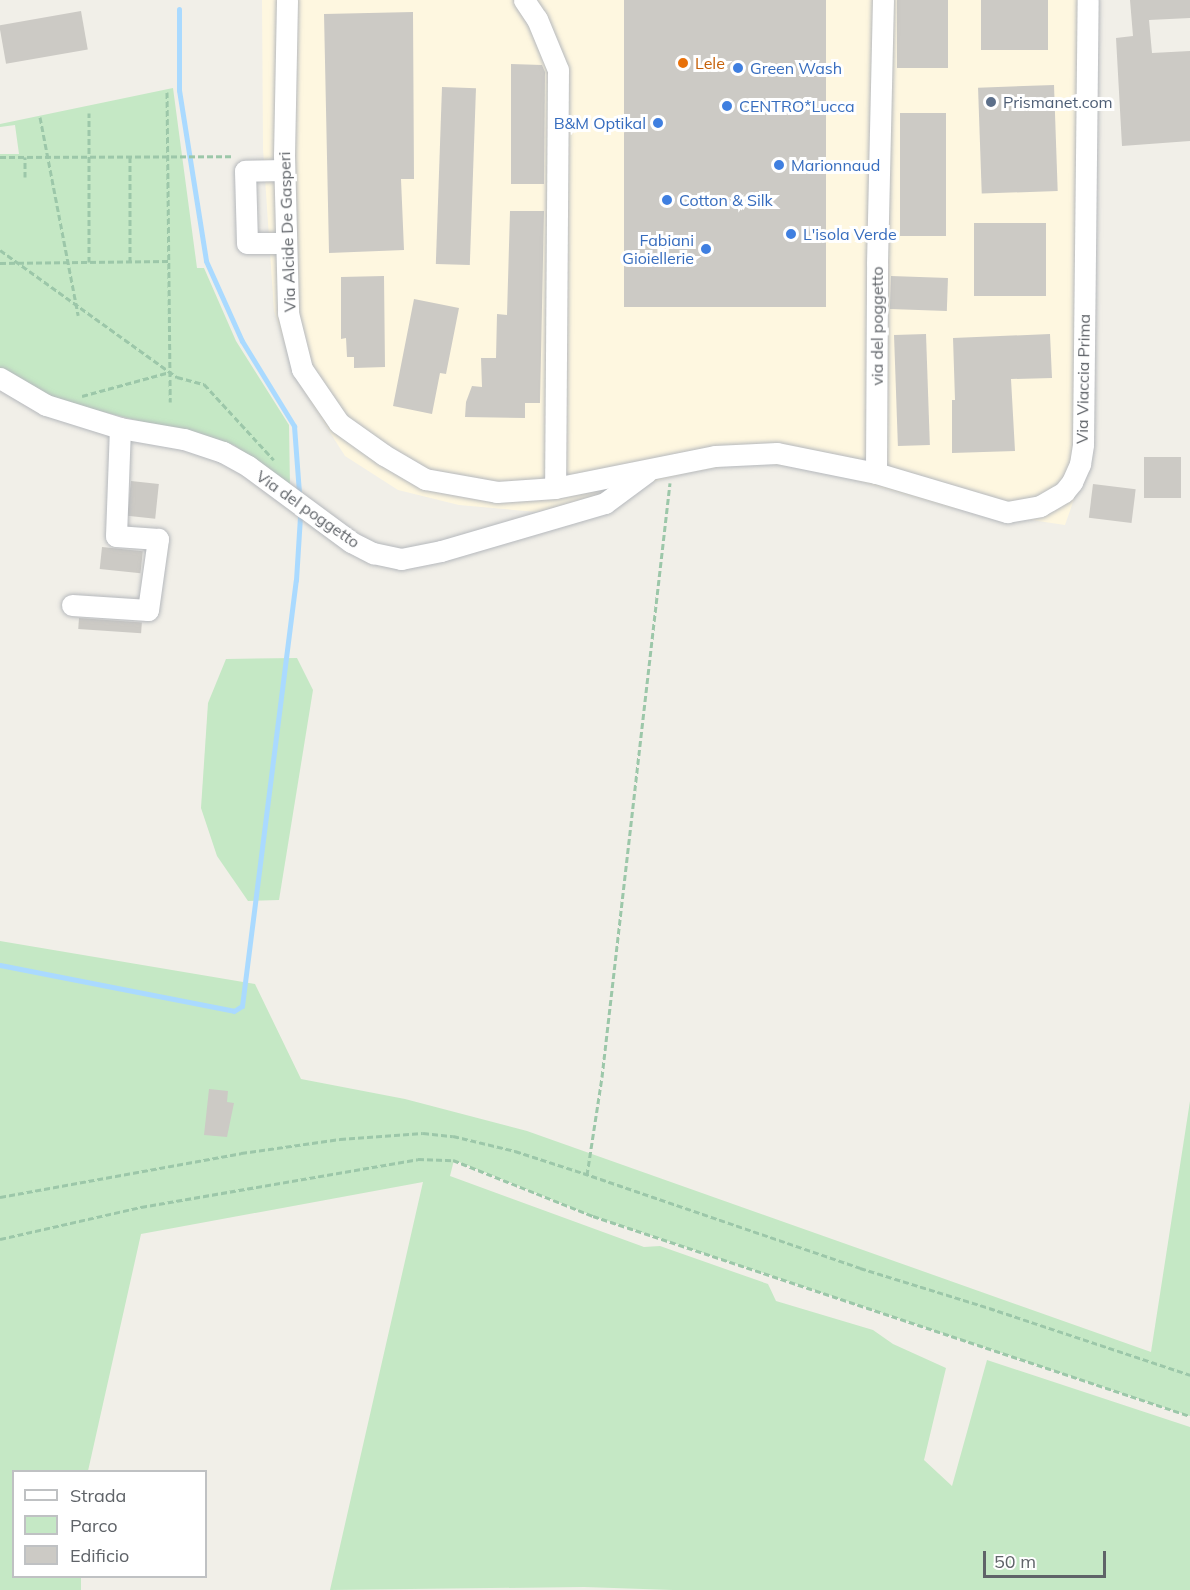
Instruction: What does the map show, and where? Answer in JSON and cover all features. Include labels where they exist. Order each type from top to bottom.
[{"type":"street","name":"Via Alcide De Gasperi","points":[[287,0],[284,170],[288,313],[303,369],[339,423],[384,455],[425,479],[497,492],[555,488],[643,471]]},
{"type":"street","points":[[524,0],[537,19],[558,70],[555,488]]},
{"type":"street","name":"via del poggetto","points":[[876,473],[877,263],[883,0]]},
{"type":"street","name":"Via Viaccia Prima","points":[[643,471],[715,456],[777,453],[876,473],[1007,512],[1040,506],[1064,492],[1072,483],[1080,464],[1083,444],[1088,0]]},
{"type":"street","points":[[284,170],[245,171],[247,243],[286,243]]},
{"type":"street","name":"Via del poggetto","points":[[0,378],[46,405],[120,428],[184,440],[223,452],[248,466],[351,542],[373,553],[401,558],[441,551],[605,503],[643,471]]},
{"type":"street","points":[[72,605],[148,610],[158,539],[117,536],[120,428]]},
{"type":"path","points":[[167,92],[170,402]]},
{"type":"path","points":[[89,113],[89,262]]},
{"type":"path","points":[[40,117],[78,315]]},
{"type":"path","points":[[0,157],[200,156]]},
{"type":"path","points":[[25,157],[25,177]]},
{"type":"path","points":[[130,157],[130,262]]},
{"type":"path","points":[[0,250],[177,377],[204,384],[274,461]]},
{"type":"path","points":[[0,263],[169,261]]},
{"type":"path","points":[[46,405],[170,372]]},
{"type":"path","points":[[587,1175],[602,1077],[672,465]]},
{"type":"path","points":[[0,1197],[241,1153],[373,1135],[423,1133],[453,1136],[587,1175],[860,1269],[989,1308],[1190,1375]]},
{"type":"path","points":[[0,1239],[152,1205],[418,1159],[453,1160],[593,1215],[1190,1416]]},
{"type":"shaded area","points":[[262,0],[1096,0],[1092,448],[1065,525],[951,508],[817,469],[751,462],[688,473],[537,512],[459,505],[398,490],[345,456],[296,379],[274,311],[263,149]]},
{"type":"green space","points":[[173,88],[197,268],[204,268],[236,341],[289,425],[290,488],[234,445],[52,399],[0,369],[0,154],[19,154],[15,125],[0,127],[0,124]]},
{"type":"green space","points":[[297,658],[313,690],[279,900],[248,901],[217,856],[201,808],[208,703],[226,659]]},
{"type":"green space","points":[[0,941],[255,984],[301,1079],[405,1099],[527,1131],[1151,1352],[1190,1101],[1190,1416],[593,1216],[454,1160],[450,1176],[644,1247],[660,1246],[768,1284],[776,1301],[873,1330],[893,1344],[946,1368],[924,1460],[952,1486],[987,1360],[1190,1427],[1190,1590],[673,1590],[584,1587],[330,1590],[423,1182],[141,1234],[88,1470],[12,1470],[12,1578],[81,1578],[81,1590],[0,1590]]},
{"type":"building","name":"CENTRO*Lucca","points":[[624,0],[826,0],[826,307],[624,307]]},
{"type":"building","points":[[897,0],[948,0],[948,68],[897,68]]},
{"type":"building","points":[[981,0],[1048,0],[1048,50],[981,50]]},
{"type":"building","points":[[1130,0],[1190,0],[1190,18],[1149,20],[1152,53],[1190,51],[1190,141],[1122,146],[1116,38],[1133,36]]},
{"type":"building","points":[[81,11],[88,49],[6,64],[0,25]]},
{"type":"building","points":[[413,12],[414,179],[401,179],[404,250],[329,253],[324,14]]},
{"type":"building","points":[[511,64],[542,65],[545,72],[544,184],[511,184]]},
{"type":"building","points":[[1054,85],[1058,191],[982,194],[978,88]]},
{"type":"building","points":[[442,87],[476,88],[470,265],[436,264]]},
{"type":"building","points":[[900,113],[946,113],[946,236],[900,236]]},
{"type":"building","points":[[510,211],[544,211],[540,403],[525,403],[525,418],[465,417],[466,402],[472,386],[482,387],[481,358],[496,358],[497,314],[507,315]]},
{"type":"building","points":[[974,223],[1046,223],[1046,296],[974,296]]},
{"type":"building","points":[[384,276],[385,367],[354,368],[354,357],[347,357],[346,338],[341,339],[341,277]]},
{"type":"building","points":[[891,276],[948,278],[947,311],[890,309]]},
{"type":"building","points":[[414,299],[459,308],[446,374],[440,373],[432,414],[393,406]]},
{"type":"building","points":[[926,334],[930,445],[898,446],[894,335]]},
{"type":"building","points":[[1050,334],[1052,378],[1011,379],[1015,451],[952,453],[952,400],[955,400],[953,338]]},
{"type":"building","points":[[1144,457],[1181,457],[1181,498],[1144,498]]},
{"type":"building","points":[[131,481],[159,484],[155,519],[127,516]]},
{"type":"building","points":[[1093,484],[1136,489],[1132,523],[1089,518]]},
{"type":"building","points":[[102,547],[143,551],[140,573],[100,569]]},
{"type":"building","points":[[79,618],[142,622],[141,633],[78,629]]},
{"type":"building","points":[[209,1089],[228,1091],[227,1102],[234,1103],[227,1137],[204,1135]]},
{"type":"waterway","points":[[179,9],[179,90],[206,261],[242,341],[294,426],[299,492]]},
{"type":"waterway","points":[[0,965],[234,1011],[242,1006],[296,580],[300,517]]},
{"type":"place","name":"Lele","points":[[683,63]]},
{"type":"place","name":"Green Wash","points":[[738,68]]},
{"type":"place","name":"Prismanet.com","points":[[991,102]]},
{"type":"place","name":"CENTRO*Lucca","points":[[727,106]]},
{"type":"place","name":"B&M Optikal","points":[[658,123]]},
{"type":"place","name":"Marionnaud","points":[[779,165]]},
{"type":"place","name":"Cotton & Silk","points":[[667,200]]},
{"type":"place","name":"L'isola Verde","points":[[791,234]]},
{"type":"place","name":"Fabiani Gioiellerie","points":[[706,249]]}]
